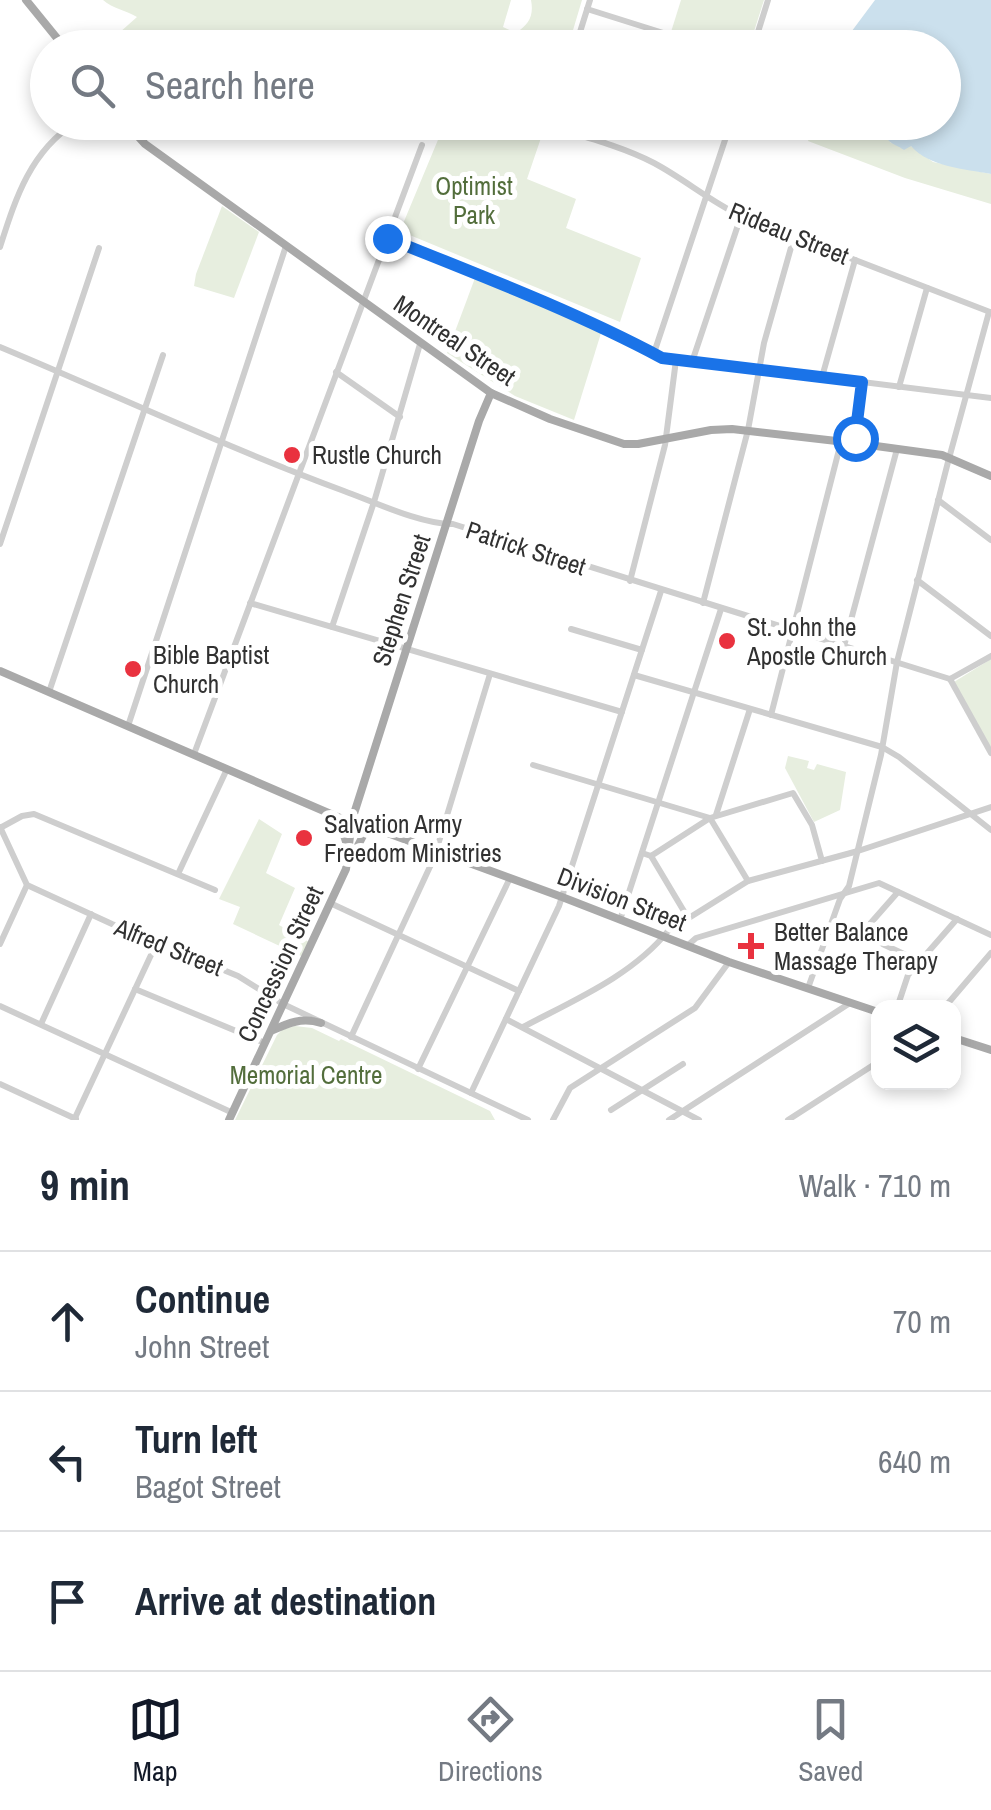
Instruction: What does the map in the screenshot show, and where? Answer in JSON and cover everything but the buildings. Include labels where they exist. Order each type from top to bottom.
[{"type":"main road","points":[[26,0],[50,30]]},
{"type":"main road","name":"Montreal Street","points":[[141,140],[491,393],[550,420],[613,442],[638,444],[711,430],[748,430],[854,443],[949,457],[991,476]]},
{"type":"main road","name":"Stephen Street","points":[[352,820],[491,393]]},
{"type":"main road","name":"Division Street","points":[[0,671],[331,814],[729,962],[871,1010]]},
{"type":"main road","name":"Division Street","points":[[308,803],[352,820]]},
{"type":"main road","points":[[331,814],[342,829],[350,852]]},
{"type":"main road","name":"Concession Street","points":[[231,1117],[346,869],[352,820]]},
{"type":"main road","points":[[346,869],[366,830],[373,828]]},
{"type":"main road","points":[[271,1031],[297,1021],[322,1022]]},
{"type":"main road","points":[[961,1040],[990,1049]]},
{"type":"street","points":[[759,30],[768,0]]},
{"type":"street","points":[[581,30],[589,4],[662,30]]},
{"type":"street","points":[[0,247],[28,170],[54,140]]},
{"type":"street","name":"Rideau Street","points":[[595,140],[656,164],[741,216],[990,312]]},
{"type":"street","points":[[654,353],[724,140]]},
{"type":"street","points":[[194,754],[422,145]]},
{"type":"street","points":[[692,362],[741,216]]},
{"type":"street","points":[[704,603],[748,430],[758,369],[794,237]]},
{"type":"street","points":[[387,238],[572,315],[662,358],[991,398]]},
{"type":"street","points":[[128,726],[286,246]]},
{"type":"street","points":[[0,544],[98,248]]},
{"type":"street","points":[[822,377],[855,260]]},
{"type":"street","points":[[900,386],[927,288]]},
{"type":"street","points":[[808,988],[850,886],[917,580],[990,312]]},
{"type":"street","points":[[332,627],[420,344]]},
{"type":"street","name":"Patrick Street","points":[[0,347],[298,474],[374,502],[950,679]]},
{"type":"street","points":[[49,692],[163,356]]},
{"type":"street","points":[[630,581],[666,439],[676,360]]},
{"type":"street","points":[[336,372],[400,416]]},
{"type":"street","points":[[854,443],[862,382]]},
{"type":"street","points":[[771,715],[841,442]]},
{"type":"street","points":[[844,646],[897,449]]},
{"type":"street","points":[[938,500],[991,540]]},
{"type":"street","points":[[917,580],[991,636]]},
{"type":"street","points":[[471,1093],[562,897],[661,591]]},
{"type":"street","points":[[250,603],[622,712]]},
{"type":"street","points":[[620,920],[646,854],[658,802],[721,608]]},
{"type":"street","points":[[572,629],[642,650]]},
{"type":"street","points":[[991,656],[950,679],[991,753]]},
{"type":"street","points":[[352,1037],[436,851],[490,674]]},
{"type":"street","points":[[634,675],[882,748],[899,757],[991,830]]},
{"type":"street","points":[[713,817],[750,709]]},
{"type":"street","points":[[533,765],[713,817],[748,881]]},
{"type":"street","points":[[178,874],[227,768]]},
{"type":"street","points":[[646,854],[713,817],[794,793],[812,825],[822,861]]},
{"type":"street","points":[[522,1028],[624,971],[688,918],[748,881],[858,851],[991,807]]},
{"type":"street","points":[[0,944],[28,884],[0,828],[22,816],[34,814],[214,890]]},
{"type":"street","points":[[646,854],[688,918]]},
{"type":"street","points":[[418,1069],[510,878]]},
{"type":"street","name":"Alfred Street","points":[[28,884],[238,976],[283,1004],[471,1093],[505,1115],[528,1120]]},
{"type":"street","points":[[686,946],[696,938],[878,884],[991,935]]},
{"type":"street","points":[[861,934],[898,892]]},
{"type":"street","points":[[330,903],[520,991]]},
{"type":"street","points":[[41,1024],[91,914]]},
{"type":"street","points":[[900,1000],[908,975],[956,919]]},
{"type":"street","points":[[833,920],[920,961]]},
{"type":"street","points":[[951,1000],[991,953]]},
{"type":"street","points":[[0,1084],[76,1120],[151,955]]},
{"type":"street","points":[[553,1120],[570,1088],[695,1008],[729,962]]},
{"type":"street","points":[[983,962],[991,969]]},
{"type":"street","points":[[135,988],[265,1043]]},
{"type":"street","points":[[670,1120],[850,1003]]},
{"type":"street","points":[[0,1006],[231,1117]]},
{"type":"street","points":[[506,1019],[699,1120]]},
{"type":"street","points":[[611,1110],[683,1064]]},
{"type":"street","points":[[788,1120],[871,1067]]},
{"type":"green space","points":[[103,0],[511,0],[503,27],[510,30],[122,30],[137,17]]},
{"type":"green space","points":[[531,0],[582,0],[573,30],[519,30],[530,19]]},
{"type":"green space","points":[[681,0],[764,0],[754,30],[672,30]]},
{"type":"green space","name":"Optimist Park","points":[[438,140],[540,140],[527,179],[576,199],[566,228],[641,258],[620,322],[400,231]]},
{"type":"green space","points":[[889,140],[911,146],[933,162],[991,174],[991,204],[905,178],[808,141]]},
{"type":"green space","points":[[222,206],[259,232],[234,298],[194,286]]},
{"type":"green space","points":[[475,278],[602,330],[574,420],[515,396],[447,353]]},
{"type":"green space","points":[[991,659],[991,749],[954,682]]},
{"type":"green space","points":[[788,756],[809,761],[807,768],[814,770],[817,764],[846,772],[840,810],[814,822],[785,768]]},
{"type":"green space","points":[[259,819],[282,834],[266,873],[295,888],[279,925],[309,942],[301,956],[233,924],[240,907],[219,899]]},
{"type":"green space","name":"Memorial Centre","points":[[295,1026],[341,1039],[490,1111],[495,1120],[235,1120],[277,1035]]},
{"type":"water","points":[[875,0],[991,0],[991,174],[937,163],[911,146],[904,150],[889,140],[961,140],[961,30],[853,30]]},
{"type":"place","name":"Rustle Church","points":[[292,455]]},
{"type":"place","name":"St. John the Apostle Church","points":[[727,641]]},
{"type":"place","name":"Bible Baptist Church","points":[[133,669]]},
{"type":"place","name":"Salvation Army Freedom Ministries","points":[[304,838]]},
{"type":"place","name":"Better Balance Massage Therapy","points":[[751,946]]},
{"type":"route","points":[[387,238],[572,315],[662,358],[862,382],[855,438]]}]
